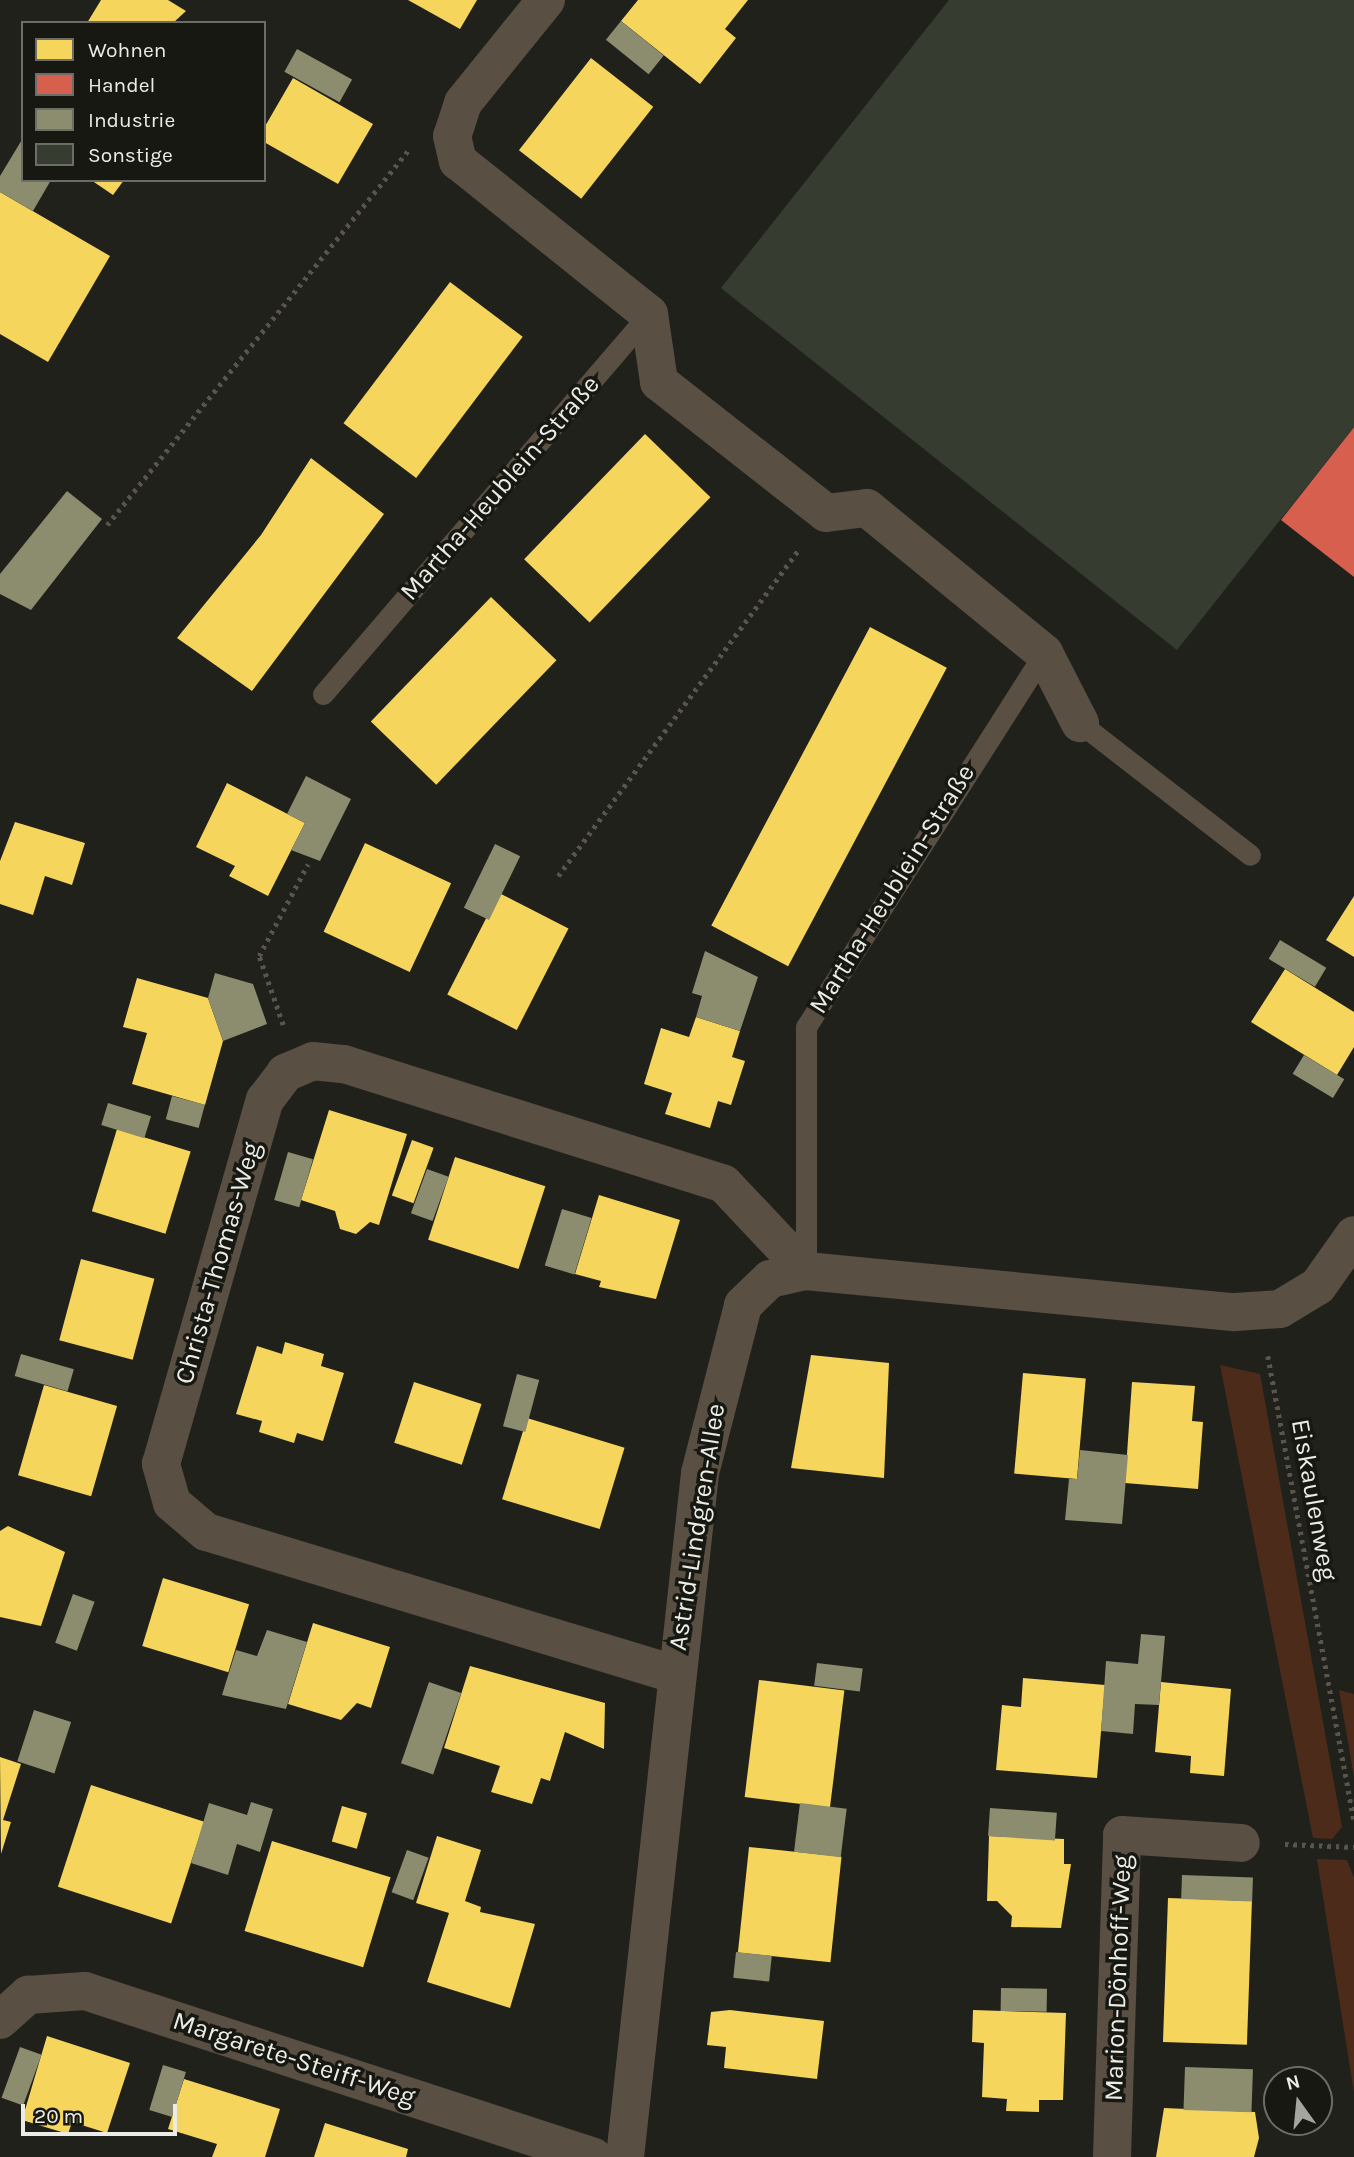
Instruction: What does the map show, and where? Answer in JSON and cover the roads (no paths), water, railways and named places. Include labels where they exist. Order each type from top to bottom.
[{"type":"street","points":[[545,0],[463,103],[452,136],[458,161],[649,314],[659,382],[825,513],[867,508],[1044,653],[1080,723]]},
{"type":"street","name":"Christa-Thomas-Weg","points":[[674,1674],[206,1532],[172,1503],[161,1464],[265,1100],[285,1073],[313,1060],[344,1064],[724,1184],[806,1271]]},
{"type":"street","name":"Astrid-Lindgren-Allee","points":[[625,2157],[674,1674],[700,1473],[737,1320],[770,1279],[806,1271],[1259,1311],[1280,1309],[1318,1286],[1354,1235]]},
{"type":"street","name":"Marion-Dönhoff-Weg","points":[[1112,2157],[1122,1835],[1241,1843]]},
{"type":"street","name":"Margarete-Steiff-Weg","points":[[0,2020],[28,1995],[85,1991],[594,2157]]},
{"type":"lane","name":"Martha-Heublein-Straße","points":[[323,694],[649,314]]},
{"type":"lane","name":"Martha-Heublein-Straße","points":[[806,1271],[806,1027],[1044,653]]},
{"type":"lane","points":[[1080,723],[1250,855]]}]
